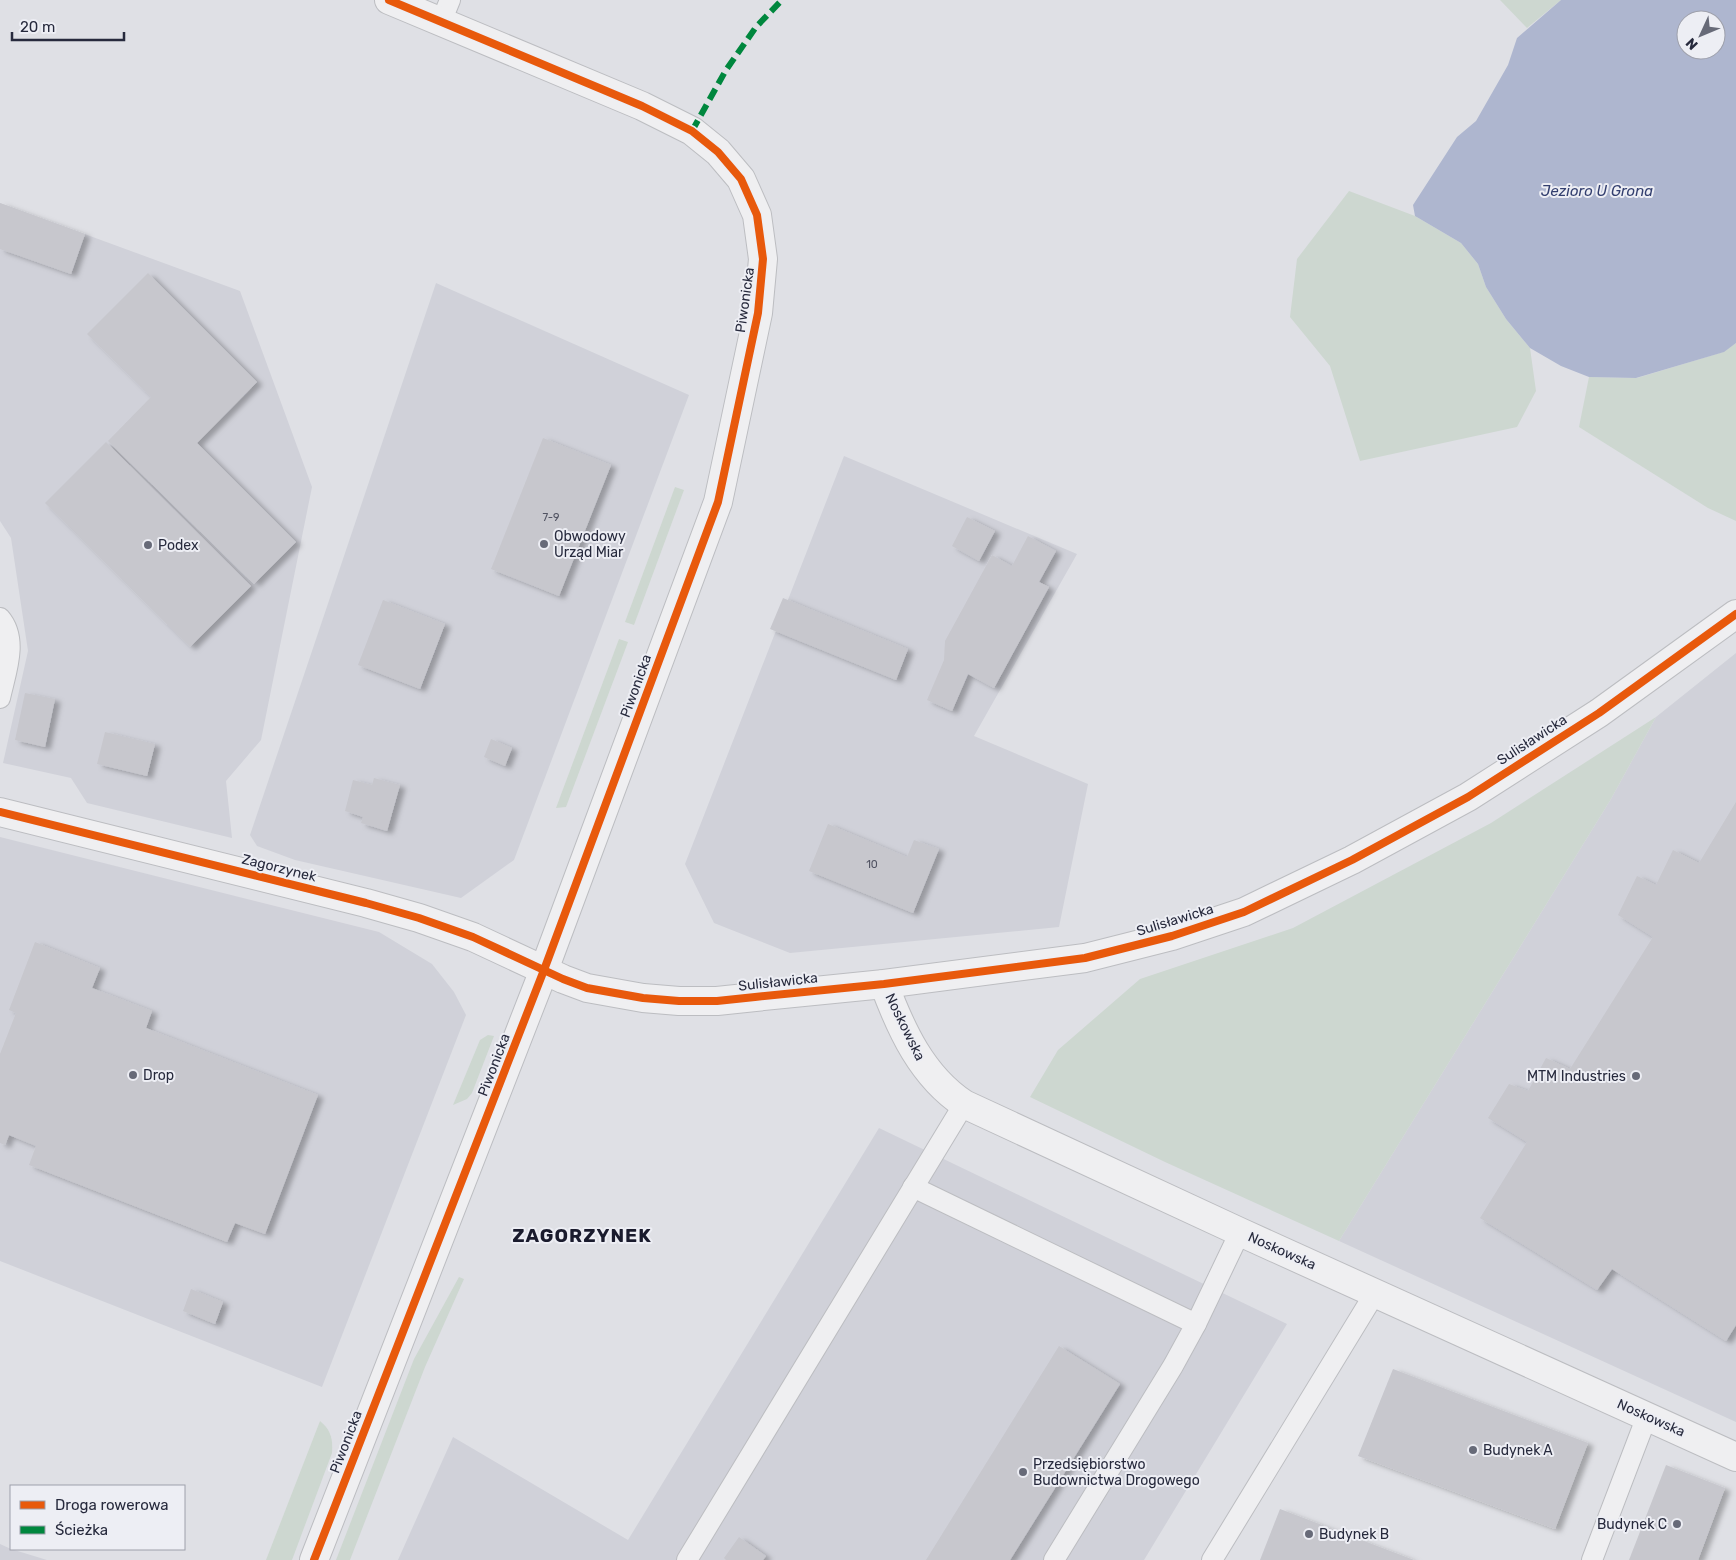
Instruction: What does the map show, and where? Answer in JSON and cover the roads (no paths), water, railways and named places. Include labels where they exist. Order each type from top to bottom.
[{"type":"street","name":"Piwonicka","points":[[314,1560],[544,970],[718,502],[758,314],[763,259],[757,215],[741,179],[718,152],[692,131],[445,11],[389,0]]},
{"type":"street","name":"Sulisławicka","points":[[544,970],[579,985],[613,994],[679,1000],[717,1001],[884,984],[1084,958],[1172,936],[1244,912],[1352,860],[1468,797],[1599,712],[1736,614]]},
{"type":"street","name":"Zagorzynek","points":[[0,812],[366,903],[419,918],[481,940],[544,970]]},
{"type":"street","name":"Noskowska","points":[[884,984],[895,1014],[923,1063],[944,1089],[964,1104],[1240,1232],[1736,1457]]},
{"type":"lane","points":[[0,618],[9,639],[9,658],[0,698]]},
{"type":"lane","points":[[687,1560],[964,1104]]},
{"type":"lane","points":[[913,1187],[1196,1324]]},
{"type":"lane","points":[[1054,1560],[1173,1366],[1196,1324],[1240,1232]]},
{"type":"lane","points":[[1212,1560],[1375,1293]]},
{"type":"lane","points":[[1592,1560],[1647,1416]]},
{"type":"water","name":"Jezioro U Grona","points":[[1561,0],[1736,0],[1736,343],[1724,352],[1636,378],[1589,377],[1561,366],[1530,348],[1506,319],[1486,287],[1478,264],[1461,243],[1415,216],[1413,205],[1457,137],[1476,121],[1508,65],[1517,38]]},
{"type":"place","name":"Obwodowy Urząd Miar","points":[[544,544]]},
{"type":"place","name":"Podex","points":[[148,545]]},
{"type":"place","name":"Drop","points":[[133,1075]]},
{"type":"place","name":"MTM Industries","points":[[1636,1076]]},
{"type":"place","name":"Budynek A","points":[[1473,1450]]},
{"type":"place","name":"Przedsiębiorstwo Budownictwa Drogowego","points":[[1023,1472]]},
{"type":"place","name":"Budynek C","points":[[1677,1524]]},
{"type":"place","name":"Budynek B","points":[[1309,1534]]},
{"type":"district","name":"ZAGORZYNEK","points":[[582,1235]]}]
